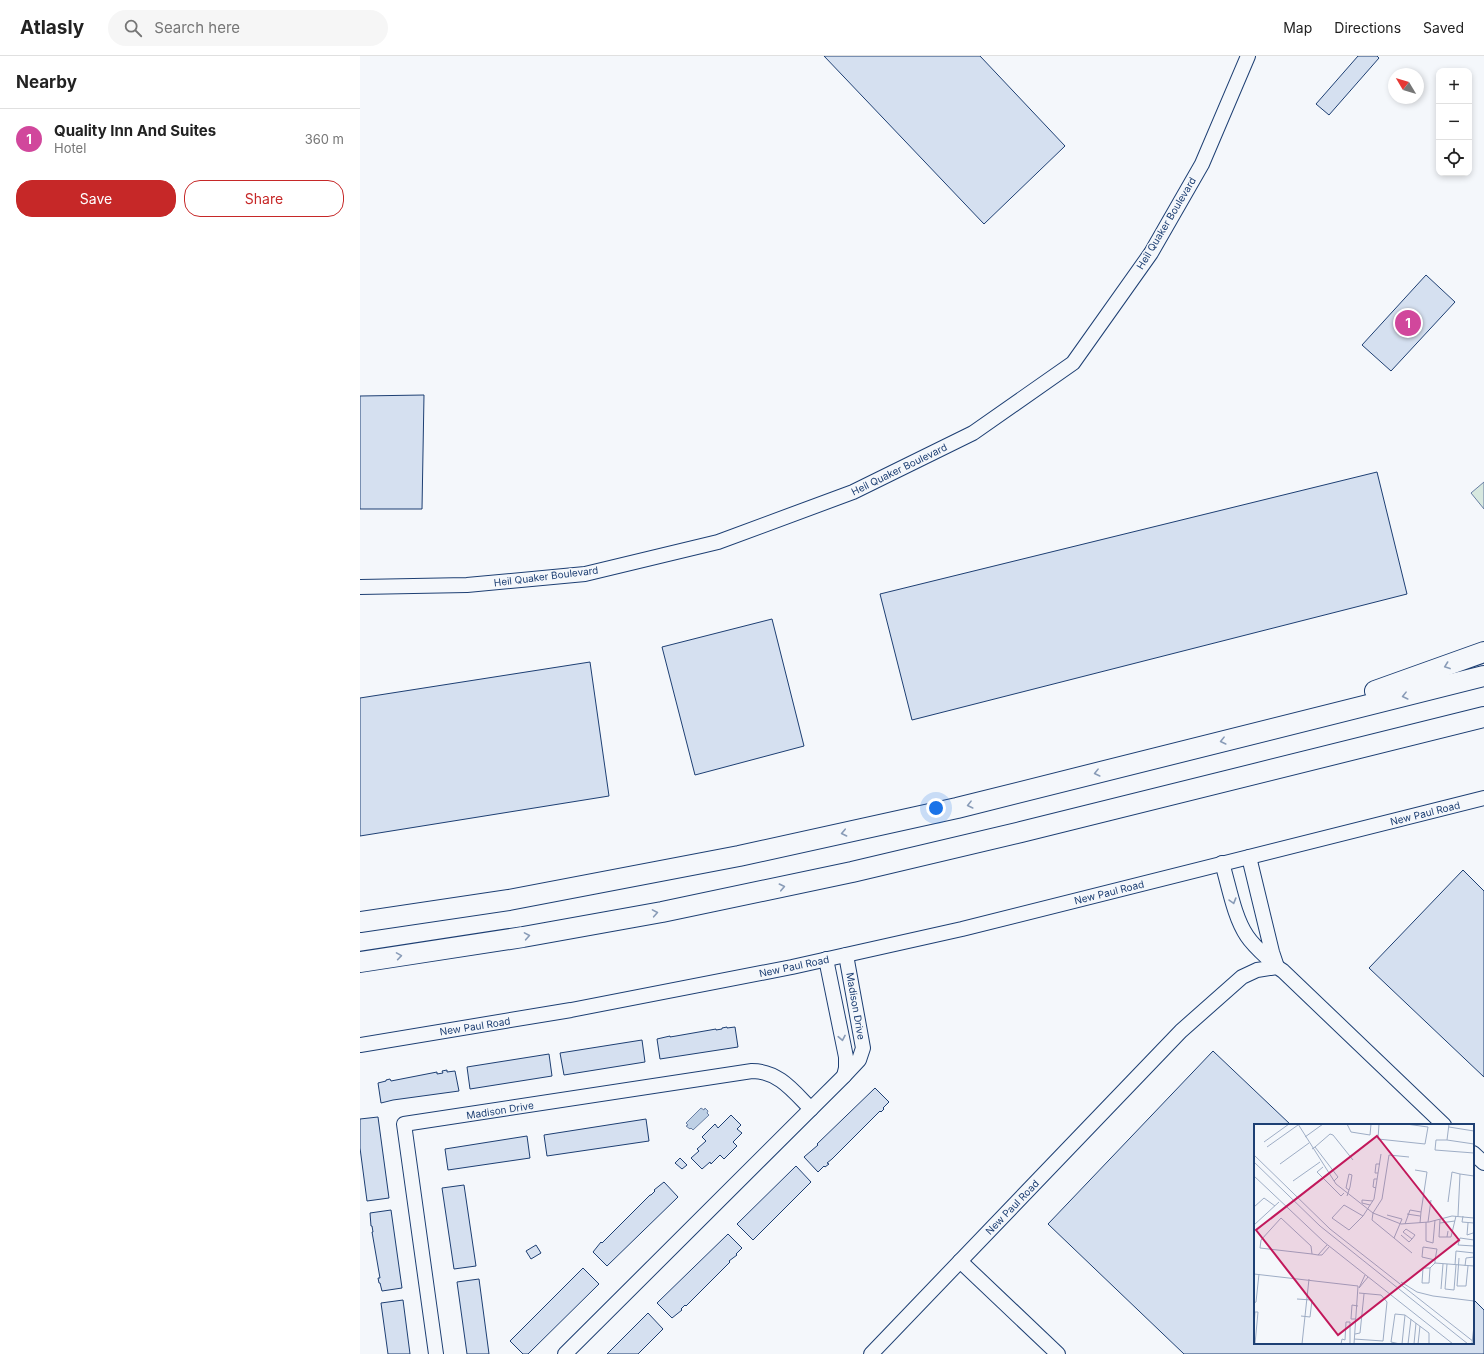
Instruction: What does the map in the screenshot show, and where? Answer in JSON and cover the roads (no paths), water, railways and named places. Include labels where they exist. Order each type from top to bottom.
[{"type":"highway","points":[[1260,732],[1484,652]]},
{"type":"highway","points":[[360,922],[509,900],[739,856],[958,808],[1484,676]]},
{"type":"highway","points":[[360,962],[523,937],[662,912],[852,872],[1029,830],[1484,717]]},
{"type":"street","name":"Heil Quaker Boulevard","points":[[360,587],[467,585],[584,574],[718,542],[853,492],[973,433],[1073,363],[1151,253],[1202,164],[1248,56]]},
{"type":"street","name":"New Paul Road","points":[[360,1045],[571,1010],[715,983],[969,928],[1484,798]]},
{"type":"street","points":[[1249,857],[1277,967]]},
{"type":"street","points":[[1222,863],[1243,930],[1253,944],[1443,1124]]},
{"type":"street","name":"Madison Drive","points":[[565,1354],[856,1064],[862,1053],[862,1042],[846,955]]},
{"type":"street","name":"Madison Drive","points":[[826,959],[846,1057],[844,1076]]},
{"type":"street","name":"New Paul Road","points":[[871,1354],[1181,1031],[1242,977],[1257,970],[1277,967]]},
{"type":"street","points":[[838,1012],[856,1008]]},
{"type":"street","name":"Madison Drive","points":[[436,1354],[404,1124],[752,1071],[766,1072],[775,1076],[812,1109]]},
{"type":"street","points":[[1474,1154],[1484,1163]]},
{"type":"street","points":[[960,1261],[1058,1354]]},
{"type":"water","points":[[701,1108],[704,1110],[705,1108],[709,1115],[693,1130],[691,1128],[690,1129],[686,1126],[688,1125],[686,1123]]},
{"type":"place","name":"Quality Inn And Suites","points":[[1408,323]]}]
